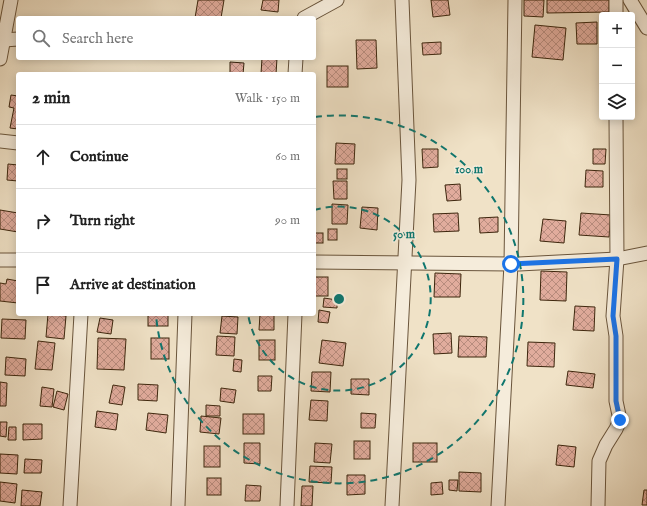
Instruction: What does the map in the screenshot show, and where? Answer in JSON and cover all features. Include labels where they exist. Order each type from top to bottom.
[{"type":"street","points":[[0,59],[11,0]]},
{"type":"street","points":[[308,16],[337,0]]},
{"type":"street","points":[[392,506],[409,180],[402,0]]},
{"type":"street","points":[[498,506],[511,264],[515,0]]},
{"type":"street","points":[[616,0],[616,12]]},
{"type":"street","points":[[630,0],[647,28]]},
{"type":"street","points":[[4,40],[16,40]]},
{"type":"street","points":[[296,60],[296,72]]},
{"type":"street","points":[[598,506],[599,461],[620,420],[616,401],[616,336],[613,316],[617,259],[616,120]]},
{"type":"street","points":[[0,141],[16,143]]},
{"type":"street","points":[[316,262],[511,264],[617,259],[647,253]]},
{"type":"street","points":[[0,260],[16,260]]},
{"type":"street","points":[[70,506],[81,316]]},
{"type":"street","points":[[178,506],[185,316]]},
{"type":"street","points":[[287,506],[295,316]]},
{"type":"building","points":[[198,0],[224,0],[221,16],[195,16]]},
{"type":"building","points":[[263,0],[279,0],[278,12],[261,10]]},
{"type":"building","points":[[431,0],[448,0],[450,15],[433,17]]},
{"type":"building","points":[[524,0],[544,0],[543,17],[524,16]]},
{"type":"building","points":[[547,0],[609,0],[609,12],[547,13]]},
{"type":"building","points":[[597,22],[597,44],[577,44],[576,23]]},
{"type":"building","points":[[535,25],[566,28],[563,60],[532,57]]},
{"type":"building","points":[[356,40],[376,40],[377,68],[357,69]]},
{"type":"building","points":[[441,42],[441,54],[423,55],[422,43]]},
{"type":"building","points":[[262,60],[277,60],[276,72],[261,72]]},
{"type":"building","points":[[230,62],[244,63],[243,72],[230,72]]},
{"type":"building","points":[[327,66],[348,66],[348,87],[327,87]]},
{"type":"building","points":[[11,95],[16,96],[16,129],[10,128],[14,108],[9,107]]},
{"type":"building","points":[[336,143],[355,144],[354,164],[335,164]]},
{"type":"building","points":[[422,149],[438,149],[438,167],[423,168]]},
{"type":"building","points":[[593,149],[606,149],[605,164],[593,164]]},
{"type":"building","points":[[8,164],[16,165],[16,181],[7,180]]},
{"type":"building","points":[[337,169],[347,169],[347,179],[337,179]]},
{"type":"building","points":[[586,170],[603,171],[603,187],[585,187]]},
{"type":"building","points":[[333,181],[347,181],[347,199],[334,199]]},
{"type":"building","points":[[460,184],[461,200],[447,201],[445,185]]},
{"type":"building","points":[[332,204],[348,205],[347,224],[332,224]]},
{"type":"building","points":[[362,207],[378,208],[377,230],[360,228]]},
{"type":"building","points":[[0,210],[16,213],[16,232],[0,229]]},
{"type":"building","points":[[458,213],[459,231],[434,232],[433,214]]},
{"type":"building","points":[[581,213],[611,215],[609,237],[579,235]]},
{"type":"building","points":[[498,217],[498,232],[480,233],[479,218]]},
{"type":"building","points":[[543,219],[566,221],[564,243],[540,241]]},
{"type":"building","points":[[328,229],[337,229],[337,240],[328,240]]},
{"type":"building","points":[[316,233],[323,233],[323,243],[316,243]]},
{"type":"building","points":[[541,271],[567,272],[566,301],[540,300]]},
{"type":"building","points":[[435,273],[461,274],[460,297],[434,297]]},
{"type":"building","points":[[316,277],[328,277],[328,296],[316,296]]},
{"type":"building","points":[[7,279],[16,281],[16,303],[0,301],[0,283],[6,284]]},
{"type":"building","points":[[324,298],[337,300],[337,308],[323,307]]},
{"type":"building","points":[[575,306],[595,307],[594,331],[573,330]]},
{"type":"building","points":[[319,310],[330,312],[328,323],[318,322]]},
{"type":"building","points":[[48,316],[66,316],[64,339],[46,337]]},
{"type":"building","points":[[148,316],[168,316],[168,326],[148,326]]},
{"type":"building","points":[[222,316],[238,317],[237,334],[220,333]]},
{"type":"building","points":[[260,316],[274,316],[274,330],[259,330]]},
{"type":"building","points":[[100,318],[113,320],[111,334],[97,332]]},
{"type":"building","points":[[2,319],[26,320],[25,339],[1,338]]},
{"type":"building","points":[[451,333],[452,353],[434,354],[433,334]]},
{"type":"building","points":[[217,336],[235,337],[234,356],[216,355]]},
{"type":"building","points":[[459,336],[487,337],[486,357],[458,357]]},
{"type":"building","points":[[98,338],[126,339],[124,370],[97,369]]},
{"type":"building","points":[[151,338],[169,338],[169,359],[151,359]]},
{"type":"building","points":[[259,340],[275,340],[275,360],[259,360]]},
{"type":"building","points":[[322,340],[346,343],[343,366],[319,363]]},
{"type":"building","points":[[38,341],[55,343],[52,370],[35,369]]},
{"type":"building","points":[[528,342],[555,343],[554,367],[527,366]]},
{"type":"building","points":[[6,357],[26,359],[25,376],[5,375]]},
{"type":"building","points":[[234,359],[242,360],[241,372],[233,371]]},
{"type":"building","points":[[568,371],[595,374],[593,388],[566,385]]},
{"type":"building","points":[[312,372],[331,372],[330,392],[311,391]]},
{"type":"building","points":[[258,376],[272,376],[271,391],[258,391]]},
{"type":"building","points":[[351,379],[369,379],[369,395],[351,394]]},
{"type":"building","points":[[0,382],[7,383],[6,406],[0,406]]},
{"type":"building","points":[[138,384],[158,385],[157,401],[138,400]]},
{"type":"building","points":[[113,385],[125,387],[122,405],[109,403]]},
{"type":"building","points":[[42,387],[54,389],[52,407],[40,406]]},
{"type":"building","points":[[221,388],[236,390],[234,403],[220,401]]},
{"type":"building","points":[[57,391],[68,394],[64,410],[53,407]]},
{"type":"building","points":[[311,400],[328,401],[327,421],[309,420]]},
{"type":"building","points":[[206,405],[220,406],[220,416],[206,416]]},
{"type":"building","points":[[97,411],[118,414],[116,430],[95,427]]},
{"type":"building","points":[[148,413],[168,415],[166,433],[146,430]]},
{"type":"building","points":[[361,413],[376,414],[375,428],[361,428]]},
{"type":"building","points":[[243,414],[264,414],[264,434],[243,434]]},
{"type":"building","points":[[201,416],[221,418],[219,434],[200,432]]},
{"type":"building","points":[[0,422],[7,422],[6,437],[0,436]]},
{"type":"building","points":[[23,424],[42,424],[42,439],[23,440]]},
{"type":"building","points":[[9,427],[16,427],[16,440],[8,440]]},
{"type":"building","points":[[354,441],[370,441],[370,459],[354,459]]},
{"type":"building","points":[[244,443],[260,443],[260,464],[244,463]]},
{"type":"building","points":[[315,443],[332,444],[330,463],[314,462]]},
{"type":"building","points":[[413,443],[437,443],[437,462],[413,462]]},
{"type":"building","points":[[558,445],[576,447],[574,467],[556,465]]},
{"type":"building","points":[[204,446],[220,446],[220,467],[204,467]]},
{"type":"building","points":[[0,454],[18,455],[17,474],[0,473]]},
{"type":"building","points":[[25,459],[42,460],[41,473],[24,473]]},
{"type":"building","points":[[310,466],[332,467],[331,483],[309,482]]},
{"type":"building","points":[[459,472],[481,473],[481,492],[459,491]]},
{"type":"building","points":[[347,475],[365,475],[365,494],[347,495]]},
{"type":"building","points":[[207,478],[221,478],[221,495],[207,495]]},
{"type":"building","points":[[449,480],[458,480],[457,491],[449,490]]},
{"type":"building","points":[[0,482],[17,484],[15,503],[0,501]]},
{"type":"building","points":[[442,482],[443,494],[431,495],[431,483]]},
{"type":"building","points":[[246,485],[261,486],[260,501],[245,501]]},
{"type":"building","points":[[302,486],[313,486],[312,506],[301,506]]},
{"type":"building","points":[[22,490],[42,492],[40,506],[21,506]]},
{"type":"building","points":[[644,490],[647,490],[647,505],[642,505]]},
{"type":"route","points":[[511,264],[617,259],[613,316],[616,336],[616,401],[620,420]]}]
